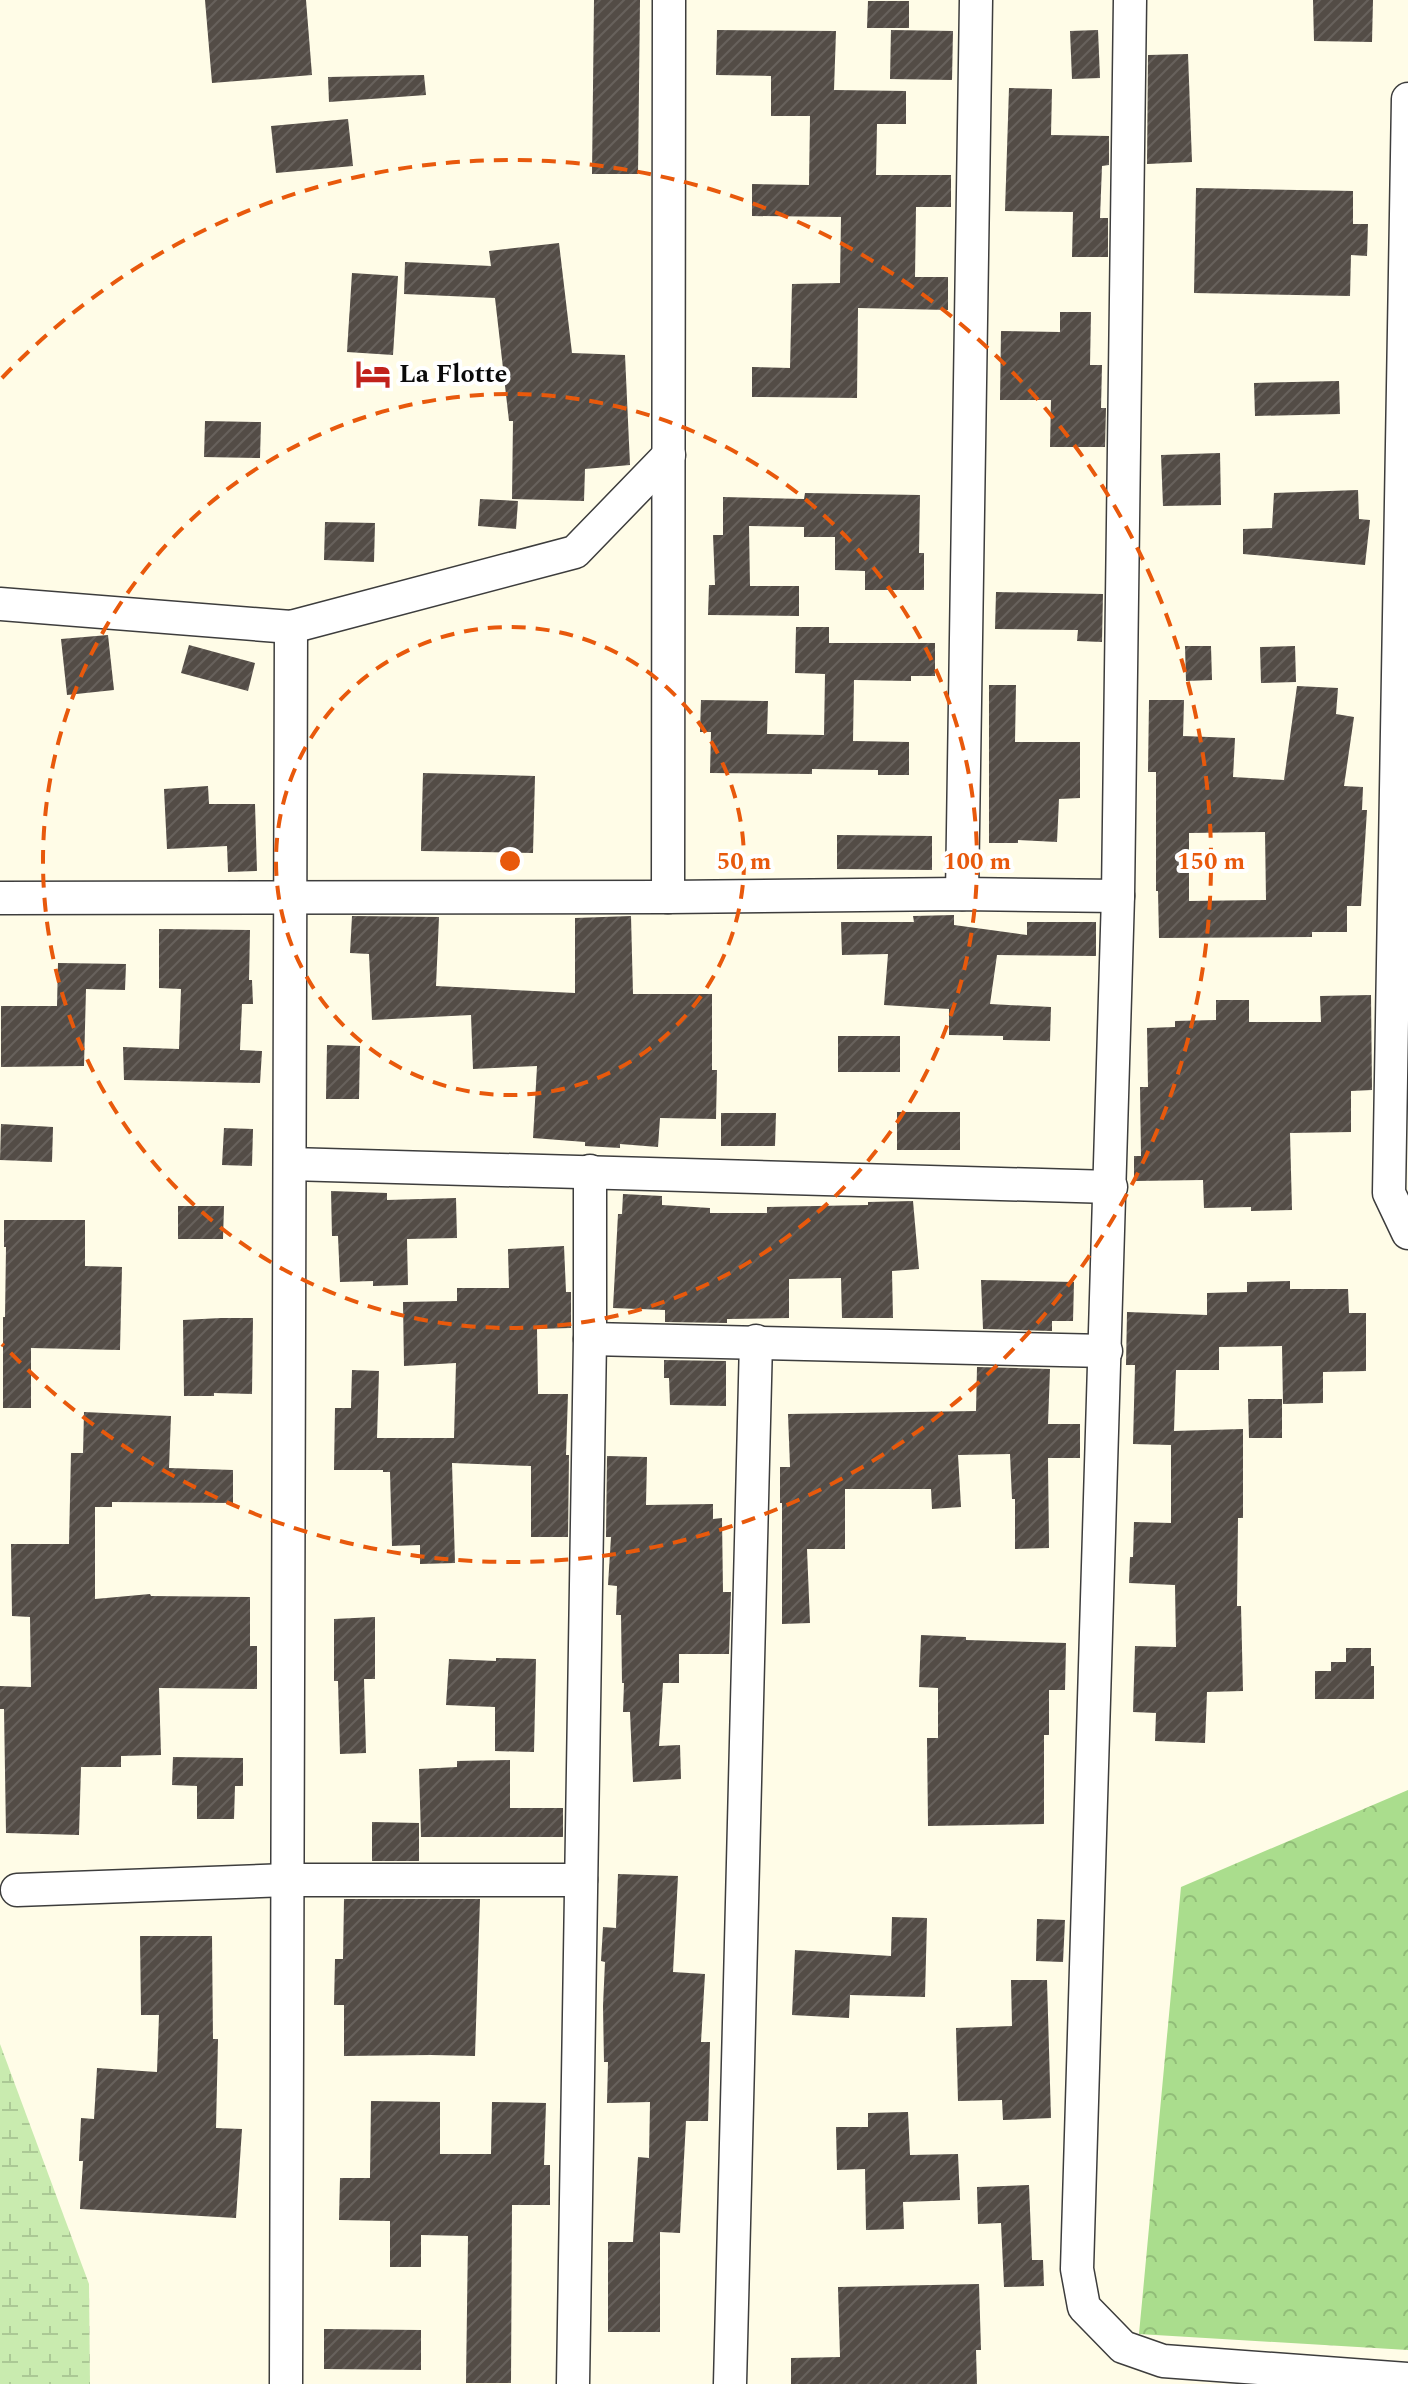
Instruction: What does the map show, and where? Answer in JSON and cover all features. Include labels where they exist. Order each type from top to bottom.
[{"type":"street","points":[[668,897],[669,0]]},
{"type":"street","points":[[962,894],[976,0]]},
{"type":"street","points":[[1130,0],[1118,896],[1077,2269],[1084,2307],[1123,2347],[1163,2361],[1408,2379]]},
{"type":"street","points":[[1408,99],[1389,1193],[1408,1233]]},
{"type":"street","points":[[0,604],[291,627],[575,552],[669,455]]},
{"type":"street","points":[[286,2384],[291,627]]},
{"type":"street","points":[[0,898],[1118,896]]},
{"type":"street","points":[[290,1164],[1111,1187]]},
{"type":"street","points":[[573,2384],[590,1171]]},
{"type":"street","points":[[590,1339],[1106,1351]]},
{"type":"street","points":[[730,2384],[756,1341]]},
{"type":"street","points":[[17,1890],[287,1880],[581,1880]]},
{"type":"green space","points":[[1408,1790],[1408,2350],[1139,2334],[1181,1887]]},
{"type":"green space","points":[[0,2044],[89,2284],[90,2384],[0,2384]]},
{"type":"building","points":[[205,0],[306,0],[312,75],[212,83]]},
{"type":"building","points":[[594,0],[640,0],[638,174],[592,174]]},
{"type":"building","points":[[1313,0],[1373,0],[1372,42],[1314,41]]},
{"type":"building","points":[[868,1],[909,1],[909,28],[867,28]]},
{"type":"building","points":[[717,30],[836,31],[834,90],[906,91],[906,124],[877,124],[876,175],[951,175],[951,207],[916,207],[915,277],[948,277],[948,310],[858,308],[857,398],[752,397],[752,367],[790,368],[792,284],[840,283],[841,217],[752,216],[752,184],[809,185],[810,116],[771,116],[771,76],[716,75]]},
{"type":"building","points":[[891,30],[953,31],[952,80],[890,79]]},
{"type":"building","points":[[1098,30],[1100,78],[1072,79],[1070,31]]},
{"type":"building","points":[[1188,54],[1192,162],[1147,164],[1148,55]]},
{"type":"building","points":[[424,75],[426,95],[329,102],[328,77]]},
{"type":"building","points":[[1009,88],[1052,89],[1051,135],[1109,136],[1109,165],[1102,166],[1100,218],[1108,218],[1108,257],[1072,257],[1073,212],[1005,211]]},
{"type":"building","points":[[348,119],[353,166],[276,173],[271,126]]},
{"type":"building","points":[[1196,188],[1353,191],[1353,224],[1368,224],[1367,256],[1351,255],[1350,296],[1194,293]]},
{"type":"building","points":[[559,243],[572,353],[625,355],[630,465],[585,469],[584,501],[512,499],[513,421],[509,421],[495,298],[404,294],[405,262],[491,266],[489,251]]},
{"type":"building","points":[[352,273],[398,276],[393,355],[347,352]]},
{"type":"building","points":[[1060,312],[1091,312],[1090,365],[1102,365],[1101,408],[1106,408],[1105,447],[1050,447],[1051,400],[1000,400],[1001,331],[1060,332]]},
{"type":"building","points":[[1339,381],[1340,414],[1255,416],[1254,383]]},
{"type":"building","points":[[205,421],[261,422],[260,458],[204,457]]},
{"type":"building","points":[[1220,453],[1221,505],[1163,506],[1161,455]]},
{"type":"building","points":[[1358,490],[1359,519],[1370,520],[1365,565],[1243,554],[1243,529],[1272,528],[1274,493]]},
{"type":"building","points":[[805,493],[920,495],[919,553],[924,553],[924,590],[865,590],[865,571],[835,570],[835,537],[804,537],[804,527],[749,526],[750,586],[799,586],[799,616],[708,615],[709,585],[715,585],[713,535],[723,535],[723,497],[804,499]]},
{"type":"building","points":[[480,499],[518,501],[516,529],[478,526]]},
{"type":"building","points":[[325,522],[375,523],[374,562],[324,560]]},
{"type":"building","points":[[996,592],[1103,594],[1102,642],[1077,641],[1078,630],[995,629]]},
{"type":"building","points":[[796,627],[829,627],[829,643],[935,643],[935,676],[911,676],[911,681],[854,680],[853,741],[909,742],[909,775],[878,775],[878,770],[812,769],[812,774],[710,773],[711,732],[700,732],[701,700],[768,701],[767,734],[824,735],[825,674],[795,673]]},
{"type":"building","points":[[108,635],[114,690],[67,695],[61,639]]},
{"type":"building","points":[[189,645],[255,663],[248,691],[181,673]]},
{"type":"building","points":[[1185,646],[1211,646],[1212,680],[1186,681]]},
{"type":"building","points":[[1295,646],[1296,682],[1261,683],[1260,647]]},
{"type":"building","points":[[989,685],[1016,685],[1015,742],[1080,742],[1080,798],[1059,799],[1057,842],[1018,840],[1018,843],[989,843]]},
{"type":"building","points":[[1297,686],[1338,688],[1336,714],[1354,717],[1344,786],[1363,787],[1362,810],[1367,810],[1361,906],[1347,906],[1347,932],[1312,932],[1312,937],[1159,938],[1156,772],[1148,772],[1149,700],[1184,700],[1183,736],[1235,738],[1233,777],[1284,780]],"holes":[[[1265,832],[1266,900],[1189,901],[1189,833]]]},
{"type":"building","points":[[423,773],[535,776],[533,853],[421,851]]},
{"type":"building","points":[[208,786],[209,804],[255,804],[257,871],[228,872],[227,846],[167,849],[164,789]]},
{"type":"building","points":[[837,835],[932,836],[932,870],[837,869]]},
{"type":"building","points":[[954,915],[954,925],[1027,935],[1027,922],[1096,922],[1096,956],[997,955],[990,1004],[1051,1007],[1050,1041],[949,1035],[949,1009],[884,1005],[888,954],[842,955],[841,922],[914,922],[913,916]]},
{"type":"building","points":[[352,916],[439,917],[436,986],[575,993],[575,918],[631,916],[633,994],[712,994],[712,1070],[717,1070],[716,1119],[660,1118],[658,1147],[620,1144],[620,1148],[585,1146],[585,1142],[533,1138],[537,1066],[473,1069],[471,1015],[372,1020],[369,954],[350,953]]},
{"type":"building","points":[[159,929],[250,930],[249,980],[252,980],[253,1004],[242,1004],[240,1050],[262,1051],[260,1083],[124,1080],[123,1047],[179,1049],[181,989],[159,988]]},
{"type":"building","points":[[58,963],[126,964],[125,990],[86,989],[84,1066],[1,1067],[1,1006],[57,1006]]},
{"type":"building","points":[[1371,995],[1372,1090],[1351,1091],[1351,1132],[1290,1133],[1292,1210],[1204,1208],[1203,1180],[1134,1181],[1134,1156],[1141,1156],[1140,1087],[1148,1087],[1147,1028],[1175,1027],[1175,1021],[1216,1020],[1216,1000],[1249,1000],[1249,1022],[1321,1022],[1320,996]]},
{"type":"building","points":[[838,1036],[900,1036],[900,1072],[838,1072]]},
{"type":"building","points":[[327,1045],[360,1046],[359,1099],[326,1099]]},
{"type":"building","points":[[897,1112],[960,1112],[960,1150],[897,1150]]},
{"type":"building","points":[[721,1113],[776,1113],[775,1146],[721,1146]]},
{"type":"building","points":[[1,1124],[53,1127],[52,1162],[0,1160]]},
{"type":"building","points":[[224,1128],[253,1129],[252,1166],[222,1165]]},
{"type":"building","points":[[331,1191],[387,1193],[387,1200],[456,1198],[457,1238],[407,1239],[408,1285],[373,1286],[373,1281],[340,1282],[338,1236],[332,1236]]},
{"type":"building","points":[[623,1194],[662,1196],[662,1205],[710,1208],[710,1213],[767,1213],[767,1207],[913,1201],[919,1269],[892,1271],[893,1318],[842,1318],[841,1278],[789,1279],[789,1318],[727,1319],[727,1323],[665,1322],[665,1310],[613,1308],[618,1214],[622,1214]]},
{"type":"building","points":[[178,1206],[224,1206],[223,1239],[178,1239]]},
{"type":"building","points":[[4,1220],[85,1220],[85,1266],[122,1267],[120,1350],[31,1348],[31,1408],[3,1408]]},
{"type":"building","points":[[564,1246],[566,1292],[571,1292],[571,1328],[537,1329],[538,1394],[568,1394],[568,1537],[531,1537],[531,1466],[452,1463],[455,1563],[420,1564],[420,1545],[392,1546],[390,1472],[334,1470],[335,1408],[351,1408],[352,1370],[379,1371],[377,1438],[454,1438],[456,1363],[404,1366],[403,1302],[457,1301],[457,1288],[509,1288],[508,1249]]},
{"type":"building","points":[[981,1280],[1074,1282],[1073,1321],[1052,1321],[1052,1331],[983,1329]]},
{"type":"building","points":[[1290,1281],[1290,1289],[1348,1289],[1349,1313],[1366,1313],[1366,1371],[1323,1372],[1323,1403],[1283,1404],[1282,1346],[1219,1347],[1219,1370],[1176,1370],[1174,1431],[1243,1429],[1243,1518],[1238,1518],[1237,1606],[1241,1606],[1243,1691],[1207,1692],[1205,1743],[1155,1741],[1156,1713],[1133,1712],[1135,1646],[1176,1647],[1175,1585],[1129,1583],[1130,1557],[1133,1557],[1134,1522],[1171,1523],[1171,1445],[1133,1444],[1135,1365],[1126,1365],[1127,1312],[1207,1315],[1207,1293],[1247,1292],[1247,1282]]},
{"type":"building","points":[[253,1318],[252,1394],[184,1396],[183,1320]]},
{"type":"building","points":[[664,1360],[726,1361],[726,1406],[670,1405],[669,1378],[664,1378]]},
{"type":"building","points":[[977,1367],[1050,1369],[1048,1424],[1080,1424],[1080,1458],[1048,1458],[1049,1548],[1015,1549],[1015,1499],[1012,1499],[1010,1454],[958,1455],[961,1507],[932,1509],[931,1489],[845,1489],[845,1549],[807,1549],[810,1623],[782,1624],[780,1467],[790,1467],[788,1414],[976,1411]]},
{"type":"building","points":[[1248,1399],[1282,1399],[1282,1438],[1249,1438]]},
{"type":"building","points":[[84,1412],[171,1416],[169,1468],[233,1470],[233,1503],[112,1502],[112,1507],[95,1507],[95,1599],[150,1594],[250,1597],[250,1646],[257,1646],[257,1689],[159,1688],[161,1755],[121,1756],[121,1767],[81,1767],[79,1835],[6,1833],[4,1709],[0,1709],[0,1686],[31,1687],[30,1617],[12,1616],[11,1544],[69,1544],[71,1453],[83,1453]]},
{"type":"building","points":[[607,1456],[647,1457],[646,1505],[713,1504],[713,1519],[722,1518],[723,1592],[731,1592],[729,1654],[679,1654],[679,1683],[663,1683],[659,1746],[680,1745],[681,1779],[633,1782],[630,1712],[623,1712],[621,1615],[616,1615],[617,1586],[608,1585],[611,1537],[606,1537]]},
{"type":"building","points":[[375,1617],[375,1679],[364,1679],[366,1753],[340,1754],[338,1681],[334,1681],[334,1619]]},
{"type":"building","points":[[921,1635],[966,1637],[966,1640],[1066,1643],[1065,1690],[1049,1690],[1049,1735],[1044,1735],[1044,1824],[928,1826],[927,1738],[938,1738],[938,1688],[919,1687]]},
{"type":"building","points":[[1346,1648],[1371,1648],[1374,1699],[1315,1699],[1315,1671],[1331,1671],[1331,1662],[1346,1662]]},
{"type":"building","points":[[496,1658],[536,1659],[534,1752],[495,1751],[495,1707],[446,1705],[449,1659],[496,1661]]},
{"type":"building","points":[[173,1757],[243,1758],[243,1786],[235,1786],[234,1819],[197,1819],[197,1786],[172,1785]]},
{"type":"building","points":[[510,1760],[510,1808],[563,1808],[563,1837],[421,1837],[419,1769],[457,1767],[457,1761]]},
{"type":"building","points":[[372,1822],[419,1823],[419,1861],[372,1861]]},
{"type":"building","points":[[618,1874],[678,1876],[673,1972],[705,1974],[701,2042],[710,2042],[708,2121],[686,2121],[680,2233],[660,2232],[660,2332],[608,2332],[608,2242],[633,2242],[638,2157],[649,2158],[650,2102],[607,2103],[608,2062],[604,2062],[603,2006],[605,1962],[601,1961],[603,1927],[616,1928]]},
{"type":"building","points":[[344,1899],[480,1899],[475,2056],[344,2056],[344,2005],[334,2005],[335,1959],[343,1959]]},
{"type":"building","points":[[892,1917],[927,1918],[925,1997],[850,1995],[849,2018],[792,2015],[795,1950],[891,1956]]},
{"type":"building","points":[[1037,1919],[1065,1920],[1063,1962],[1036,1961]]},
{"type":"building","points":[[140,1936],[212,1936],[213,2039],[218,2039],[216,2128],[242,2129],[236,2218],[80,2209],[83,2161],[79,2161],[81,2118],[94,2119],[97,2068],[157,2072],[159,2015],[141,2015]]},
{"type":"building","points":[[1011,1980],[1047,1980],[1051,2118],[1003,2120],[1002,2100],[958,2101],[956,2028],[1012,2026]]},
{"type":"building","points":[[371,2101],[440,2102],[440,2154],[491,2154],[492,2102],[546,2103],[544,2165],[550,2165],[550,2205],[512,2205],[511,2383],[466,2383],[468,2236],[421,2235],[421,2267],[390,2267],[390,2221],[339,2220],[340,2178],[370,2178]]},
{"type":"building","points":[[908,2112],[910,2155],[958,2154],[960,2200],[903,2202],[904,2229],[866,2230],[865,2169],[837,2170],[836,2127],[868,2127],[868,2113]]},
{"type":"building","points":[[1029,2185],[1032,2260],[1043,2260],[1044,2286],[1004,2287],[1001,2223],[978,2224],[977,2187]]},
{"type":"building","points":[[979,2284],[981,2350],[976,2350],[977,2384],[791,2384],[791,2358],[840,2357],[838,2287]]},
{"type":"building","points":[[324,2329],[421,2330],[421,2370],[324,2369]]},
{"type":"place","name":"La Flotte","points":[[373,374]]}]
